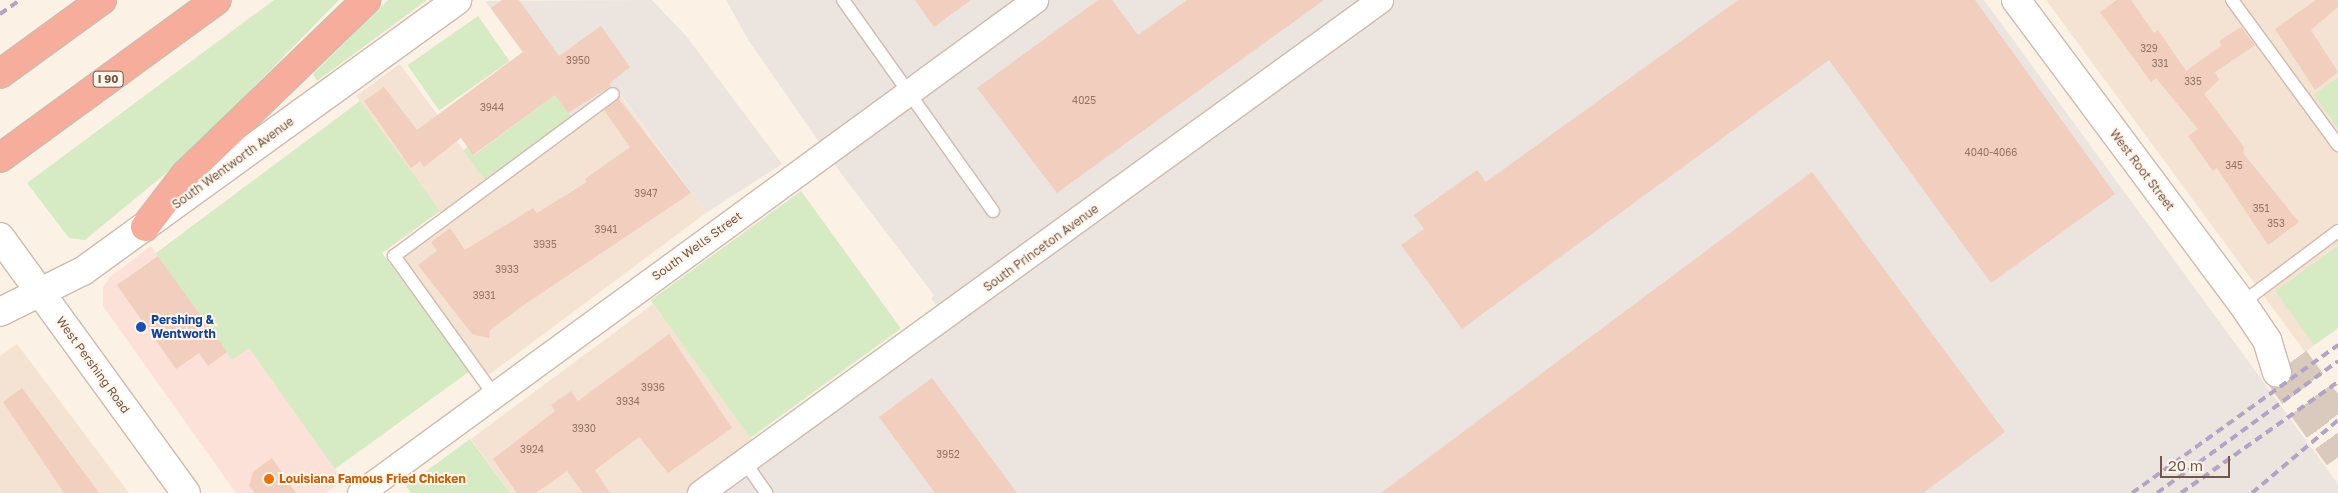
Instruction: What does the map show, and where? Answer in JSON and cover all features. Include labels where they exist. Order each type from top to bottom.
[{"type":"highway","points":[[0,74],[102,0]]},
{"type":"highway","name":"I 90","points":[[0,158],[217,0]]},
{"type":"highway","points":[[145,227],[185,174],[366,0]]},
{"type":"main road","name":"South Wentworth Avenue","points":[[0,312],[83,271],[457,0]]},
{"type":"main road","name":"West Root Street","points":[[2016,0],[2242,303],[2286,366]]},
{"type":"main road","name":"West Pershing Road","points":[[0,238],[186,493]]},
{"type":"street","name":"South Wells Street","points":[[360,493],[1035,0]]},
{"type":"street","name":"South Princeton Avenue","points":[[700,493],[1380,0]]},
{"type":"lane","points":[[844,0],[993,211]]},
{"type":"lane","points":[[2232,0],[2338,145]]},
{"type":"lane","points":[[494,395],[394,256],[613,94]]},
{"type":"lane","points":[[2242,303],[2338,231]]},
{"type":"lane","points":[[744,461],[766,493]]},
{"type":"shaded area","points":[[652,0],[687,37],[782,164],[706,213],[618,91],[575,123],[485,1]]},
{"type":"shaded area","points":[[726,0],[1984,0],[2338,484],[2338,493],[700,493],[945,318],[931,298],[934,295],[840,172],[749,41]]},
{"type":"shaded area","points":[[2046,0],[2338,0],[2338,328],[2305,352]]},
{"type":"shaded area","points":[[400,64],[490,186],[617,91],[706,213],[483,379],[394,256],[445,219],[356,96]]},
{"type":"shaded area","points":[[151,246],[232,360],[249,347],[343,480],[326,493],[236,493],[103,306],[103,287],[110,277]]},
{"type":"shaded area","points":[[653,304],[760,450],[700,493],[510,493],[471,439]]},
{"type":"shaded area","points":[[17,344],[129,493],[0,493],[0,356]]},
{"type":"green space","points":[[274,0],[339,0],[183,159],[85,240],[69,238],[27,183]]},
{"type":"green space","points":[[388,0],[427,0],[317,81],[313,74]]},
{"type":"green space","points":[[478,16],[510,61],[439,110],[408,65]]},
{"type":"green space","points":[[2338,77],[2338,128],[2314,95]]},
{"type":"green space","points":[[555,95],[571,117],[485,180],[463,150],[468,147],[474,155]]},
{"type":"green space","points":[[360,101],[440,211],[382,253],[470,371],[335,469],[249,348],[232,360],[156,253]]},
{"type":"green space","points":[[801,191],[901,329],[750,438],[651,300]]},
{"type":"green space","points":[[2338,246],[2338,328],[2314,345],[2275,291]]},
{"type":"green space","points":[[470,439],[510,493],[411,493],[406,486]]},
{"type":"building","points":[[502,0],[519,0],[559,56],[601,26],[630,67],[609,84],[611,86],[568,113],[555,95],[473,155],[461,138],[424,167],[420,161],[411,168],[364,101],[384,87],[417,130],[523,52],[491,8]]},
{"type":"building","points":[[915,0],[971,0],[934,27]]},
{"type":"building","points":[[1098,0],[1112,0],[1138,35],[1187,0],[1324,0],[1057,193],[977,88]]},
{"type":"building","points":[[1738,0],[1975,0],[2115,194],[1991,283],[1829,60],[1462,329],[1401,245],[1424,229],[1414,215],[1477,170],[1486,182]]},
{"type":"building","points":[[2117,0],[2131,0],[2154,33],[2158,30],[2186,71],[2222,45],[2219,41],[2241,27],[2255,45],[2215,72],[2219,80],[2204,94],[2244,147],[2243,153],[2299,222],[2268,245],[2217,168],[2213,171],[2188,136],[2198,129],[2156,78],[2151,82],[2100,12]]},
{"type":"building","points":[[2316,0],[2338,0],[2338,7],[2311,30],[2338,72],[2315,90],[2275,29]]},
{"type":"building","points":[[619,99],[691,193],[521,307],[490,330],[489,338],[472,334],[418,265],[437,251],[431,242],[450,228],[465,250],[533,208],[537,213],[587,182],[585,179],[630,147],[604,110]]},
{"type":"building","points":[[1812,172],[2005,432],[1923,493],[1381,493]]},
{"type":"building","points":[[158,256],[227,352],[208,366],[199,353],[176,369],[117,285]]},
{"type":"building","points":[[669,334],[732,428],[668,473],[639,437],[595,470],[610,493],[583,493],[567,471],[536,493],[517,493],[493,459],[555,411],[551,405],[571,391],[578,401]]},
{"type":"building","points":[[932,378],[1017,493],[935,493],[879,417]]},
{"type":"building","points":[[22,388],[99,493],[64,493],[3,402]]},
{"type":"building","name":"Louisiana Famous Fried Chicken","points":[[272,458],[296,493],[255,493],[249,486],[253,472]]},
{"type":"tunnel","points":[[2295,359],[2338,418]]},
{"type":"tunnel","points":[[2277,373],[2338,457]]},
{"type":"railway","points":[[0,14],[20,0]]},
{"type":"railway","points":[[2132,493],[2338,345]]},
{"type":"railway","points":[[2157,493],[2338,361]]},
{"type":"railway","points":[[2181,493],[2338,382]]},
{"type":"railway","points":[[2252,493],[2338,420]]},
{"type":"place","name":"Pershing & Wentworth","points":[[141,327]]},
{"type":"place","name":"Louisiana Famous Fried Chicken","points":[[269,479]]}]
